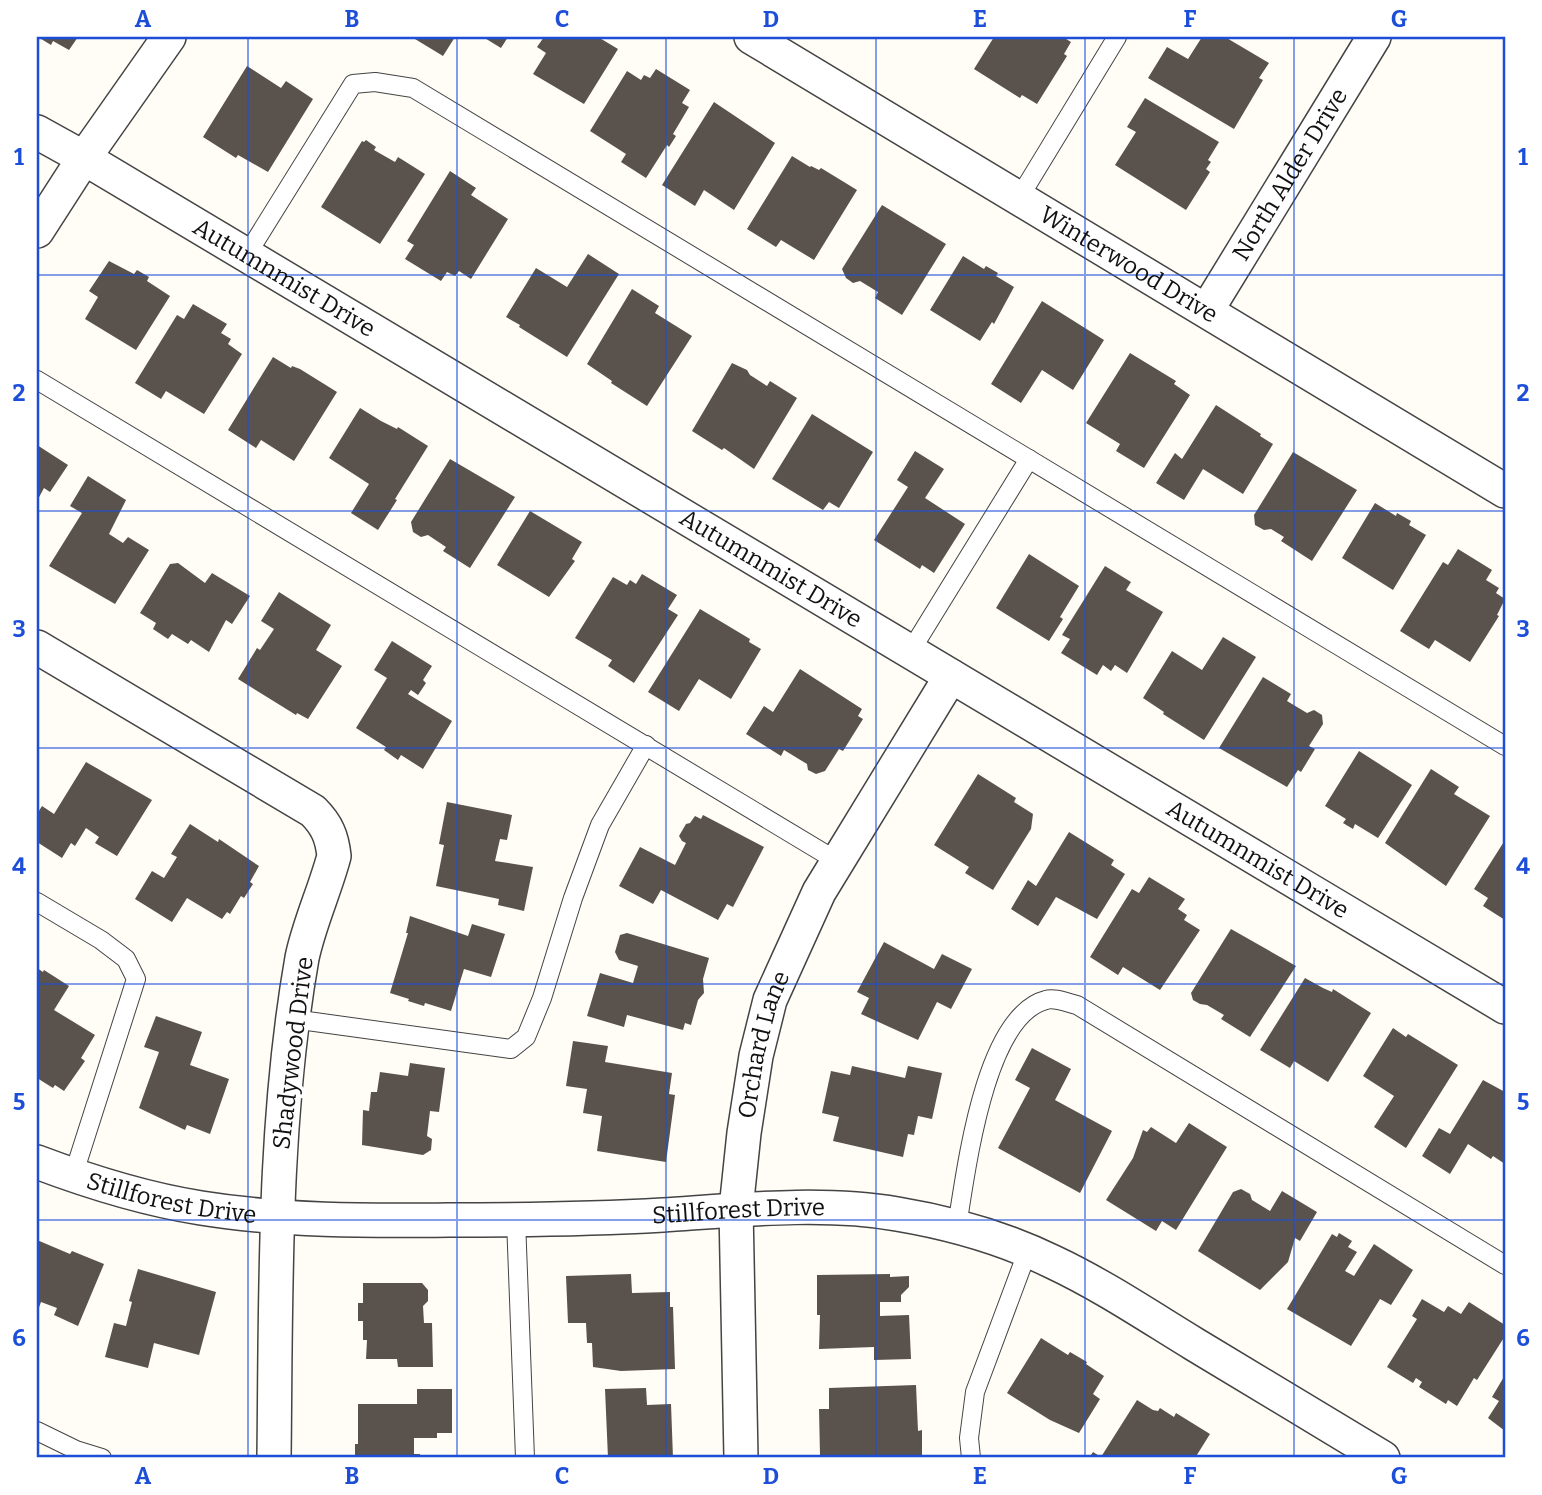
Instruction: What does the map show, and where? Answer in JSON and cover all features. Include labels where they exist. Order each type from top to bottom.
[{"type":"street","points":[[37,231],[84,158],[169,37]]},
{"type":"street","name":"Winterwood Drive","points":[[751,37],[1505,491]]},
{"type":"street","name":"North Alder Drive","points":[[1207,310],[1374,37]]},
{"type":"street","name":"Autumnmist Drive","points":[[37,132],[1505,1007]]},
{"type":"street","name":"Shadywood Drive","points":[[37,647],[313,811],[325,824],[332,839],[334,856],[303,955],[284,1091],[277,1216],[274,1458]]},
{"type":"street","name":"Orchard Lane","points":[[741,1458],[736,1209],[756,1056],[770,1000],[819,892],[951,676]]},
{"type":"street","name":"Stillforest Drive","points":[[37,1162],[133,1194],[203,1208],[277,1216],[378,1221],[516,1220],[662,1215],[736,1209],[826,1209],[880,1212],[957,1226],[1028,1250],[1057,1263],[1383,1458]]},
{"type":"lane","points":[[1019,198],[1116,37]]},
{"type":"lane","points":[[246,256],[353,84],[375,82],[413,88],[1505,746]]},
{"type":"lane","points":[[37,380],[838,861]]},
{"type":"lane","points":[[910,652],[1029,459]]},
{"type":"lane","points":[[293,1019],[511,1049],[526,1037],[542,998],[573,898],[600,825],[646,745]]},
{"type":"lane","points":[[37,902],[126,958],[136,979],[74,1176]]},
{"type":"lane","points":[[957,1226],[972,1137],[999,1047],[1010,1028],[1027,1009],[1048,999],[1077,1004],[1505,1265]]},
{"type":"lane","points":[[516,1220],[525,1458]]},
{"type":"lane","points":[[971,1458],[969,1438],[975,1392],[1028,1250]]},
{"type":"lane","points":[[37,1432],[76,1450],[102,1458]]},
{"type":"building","points":[[38,37],[78,37],[69,50],[53,41],[51,45]]},
{"type":"building","points":[[455,37],[443,56],[415,39]]},
{"type":"building","points":[[483,37],[508,37],[501,48]]},
{"type":"building","points":[[544,37],[598,37],[618,49],[584,104],[533,74],[546,53],[537,47]]},
{"type":"building","points":[[994,37],[1063,37],[1071,42],[1064,54],[1067,56],[1037,104],[1022,95],[1020,98],[974,69]]},
{"type":"building","points":[[1202,37],[1225,37],[1269,63],[1259,78],[1263,80],[1234,129],[1148,78],[1167,47],[1188,59]]},
{"type":"building","points":[[247,66],[281,88],[286,81],[313,99],[268,172],[238,155],[236,158],[203,137]]},
{"type":"building","points":[[656,69],[690,90],[682,103],[689,107],[673,134],[676,136],[646,178],[621,162],[626,154],[590,131],[627,71],[641,80],[644,75],[650,78]]},
{"type":"building","points":[[1145,98],[1219,142],[1208,160],[1211,162],[1206,169],[1210,172],[1186,210],[1115,165],[1136,132],[1127,127]]},
{"type":"building","points":[[714,102],[775,143],[734,210],[704,190],[695,206],[662,185]]},
{"type":"building","points":[[366,140],[376,147],[374,150],[395,162],[398,157],[425,174],[380,244],[321,207],[362,141]]},
{"type":"building","points":[[792,156],[810,167],[819,170],[821,168],[857,190],[814,260],[781,240],[776,247],[747,229]]},
{"type":"building","points":[[450,171],[476,188],[471,195],[508,219],[471,279],[459,271],[455,276],[447,272],[441,281],[405,259],[414,245],[407,241]]},
{"type":"building","points":[[882,205],[946,244],[902,315],[875,298],[878,292],[860,281],[853,283],[846,278],[842,269]]},
{"type":"building","points":[[588,254],[619,274],[567,357],[506,317],[536,268],[567,287]]},
{"type":"building","points":[[963,256],[984,269],[986,266],[998,273],[996,276],[1014,287],[994,324],[992,322],[980,341],[930,310]]},
{"type":"building","points":[[109,261],[134,274],[137,270],[149,277],[147,281],[170,296],[136,350],[85,319],[98,297],[89,291]]},
{"type":"building","points":[[632,289],[659,306],[655,313],[692,336],[647,406],[587,364]]},
{"type":"building","points":[[1042,301],[1104,340],[1073,390],[1042,370],[1021,403],[991,384]]},
{"type":"building","points":[[193,304],[227,324],[221,333],[231,339],[228,344],[242,354],[204,414],[166,391],[161,399],[135,383],[177,315],[184,319]]},
{"type":"building","points":[[1130,353],[1176,381],[1174,384],[1190,395],[1144,468],[1116,451],[1120,444],[1086,423]]},
{"type":"building","points":[[273,357],[291,368],[300,369],[337,392],[294,461],[261,440],[256,448],[228,430]]},
{"type":"building","points":[[732,363],[747,370],[767,386],[770,381],[797,398],[754,469],[724,448],[722,450],[692,431]]},
{"type":"building","points":[[1216,405],[1273,444],[1243,494],[1203,469],[1184,500],[1156,483],[1175,453],[1182,459]]},
{"type":"building","points":[[360,408],[428,446],[378,530],[351,513],[369,484],[329,458]]},
{"type":"building","points":[[812,414],[873,452],[839,508],[829,502],[823,510],[772,479]]},
{"type":"building","points":[[37,445],[68,465],[50,492],[44,488],[37,501]]},
{"type":"building","points":[[915,451],[944,469],[925,498],[965,524],[934,573],[922,565],[920,569],[874,540],[908,487],[897,480]]},
{"type":"building","points":[[1293,452],[1357,490],[1312,561],[1281,541],[1284,537],[1271,529],[1264,530],[1255,525],[1254,515]]},
{"type":"building","points":[[450,459],[515,497],[470,568],[443,551],[446,547],[428,535],[421,537],[413,532],[411,522]]},
{"type":"building","points":[[88,476],[126,500],[109,534],[123,543],[128,537],[149,550],[115,604],[49,566],[82,513],[70,506]]},
{"type":"building","points":[[1375,503],[1396,516],[1397,513],[1411,521],[1409,525],[1426,535],[1393,590],[1342,558]]},
{"type":"building","points":[[530,511],[582,542],[572,559],[575,561],[549,597],[497,565]]},
{"type":"building","points":[[1458,549],[1492,570],[1486,580],[1499,588],[1496,593],[1505,599],[1497,615],[1499,616],[1470,662],[1435,640],[1429,649],[1400,631],[1443,562],[1448,565]]},
{"type":"building","points":[[1029,554],[1079,586],[1049,641],[996,608]]},
{"type":"building","points":[[178,563],[205,583],[212,573],[250,596],[232,624],[226,620],[209,652],[191,640],[188,644],[172,634],[168,639],[153,629],[156,623],[140,613],[170,564]]},
{"type":"building","points":[[1105,566],[1131,582],[1126,590],[1163,612],[1127,673],[1115,665],[1111,671],[1103,665],[1097,675],[1061,653],[1070,639],[1062,635]]},
{"type":"building","points":[[642,574],[677,595],[668,609],[678,615],[634,683],[608,666],[612,660],[575,638],[613,577],[627,585],[630,580],[636,584]]},
{"type":"building","points":[[279,592],[331,625],[316,650],[342,666],[308,719],[297,713],[296,715],[238,679],[257,648],[260,650],[274,629],[261,621]]},
{"type":"building","points":[[700,609],[750,639],[749,642],[761,649],[731,699],[699,679],[679,711],[648,692]]},
{"type":"building","points":[[1223,637],[1256,657],[1204,740],[1143,698],[1172,651],[1202,670]]},
{"type":"building","points":[[392,641],[432,666],[418,695],[411,690],[408,694],[452,721],[423,769],[401,755],[398,760],[384,750],[386,747],[356,728],[387,678],[374,670]]},
{"type":"building","points":[[800,669],[862,709],[858,716],[863,719],[843,751],[839,749],[825,771],[816,774],[808,770],[807,764],[784,750],[781,756],[746,734],[764,706],[773,712]]},
{"type":"building","points":[[1263,677],[1291,694],[1287,701],[1307,713],[1314,710],[1322,715],[1323,724],[1309,746],[1315,749],[1301,772],[1298,770],[1287,787],[1219,748]]},
{"type":"building","points":[[1359,751],[1412,785],[1378,838],[1355,824],[1353,829],[1343,823],[1346,819],[1325,806]]},
{"type":"building","points":[[86,762],[152,800],[117,856],[95,843],[99,837],[86,828],[75,846],[71,843],[62,858],[37,842],[37,814],[42,806],[54,814]]},
{"type":"building","points":[[1431,769],[1459,787],[1454,794],[1490,816],[1446,886],[1385,843]]},
{"type":"building","points":[[978,774],[1016,798],[1014,802],[1033,814],[1031,829],[993,890],[965,873],[969,867],[934,845]]},
{"type":"building","points":[[447,802],[512,815],[507,840],[500,839],[495,861],[533,867],[524,911],[498,905],[499,899],[436,886],[444,845],[439,844]]},
{"type":"building","points":[[703,815],[764,847],[733,907],[727,904],[718,920],[661,890],[653,904],[619,886],[640,847],[675,865],[686,843],[679,836],[695,816],[701,819]]},
{"type":"building","points":[[190,824],[218,842],[219,839],[259,866],[250,882],[253,884],[244,898],[241,896],[230,914],[227,912],[222,919],[187,898],[172,922],[135,899],[152,871],[164,878],[177,857],[171,854]]},
{"type":"building","points":[[1069,832],[1114,860],[1111,865],[1125,874],[1097,919],[1056,897],[1038,926],[1011,909],[1028,880],[1036,886]]},
{"type":"building","points":[[1505,840],[1505,920],[1483,906],[1488,898],[1474,889]]},
{"type":"building","points":[[1149,877],[1185,899],[1178,909],[1187,915],[1184,920],[1200,930],[1160,990],[1123,967],[1118,975],[1090,957],[1132,889],[1139,893]]},
{"type":"building","points":[[410,916],[468,936],[472,924],[505,934],[491,977],[464,969],[451,1011],[425,1003],[424,1006],[390,993],[408,933]]},
{"type":"building","points":[[1231,929],[1296,966],[1250,1037],[1221,1019],[1224,1015],[1193,1000],[1191,993]]},
{"type":"building","points":[[627,933],[709,958],[703,979],[704,993],[698,1000],[691,1025],[685,1023],[683,1030],[627,1015],[624,1027],[587,1016],[600,973],[633,983],[638,966],[619,960],[615,952],[620,935]]},
{"type":"building","points":[[884,942],[934,969],[942,954],[972,969],[951,1009],[937,1002],[918,1040],[861,1014],[869,998],[857,992]]},
{"type":"building","points":[[37,968],[69,986],[54,1010],[95,1035],[81,1058],[85,1061],[64,1091],[37,1078]]},
{"type":"building","points":[[1305,978],[1332,992],[1333,989],[1371,1013],[1328,1082],[1294,1061],[1290,1068],[1260,1050]]},
{"type":"building","points":[[156,1016],[202,1032],[190,1065],[229,1079],[210,1134],[187,1125],[185,1130],[139,1108],[159,1052],[144,1047]]},
{"type":"building","points":[[1393,1028],[1406,1037],[1408,1034],[1458,1065],[1406,1148],[1374,1127],[1394,1096],[1363,1076]]},
{"type":"building","points":[[573,1041],[608,1046],[605,1062],[672,1073],[669,1094],[675,1095],[666,1162],[597,1151],[602,1116],[583,1113],[587,1089],[566,1086]]},
{"type":"building","points":[[1032,1048],[1071,1069],[1055,1100],[1112,1131],[1080,1193],[998,1148],[1030,1088],[1015,1080]]},
{"type":"building","points":[[410,1063],[445,1068],[439,1112],[430,1111],[427,1136],[432,1139],[431,1150],[423,1155],[362,1145],[363,1110],[369,1111],[371,1092],[377,1092],[380,1072],[408,1076]]},
{"type":"building","points":[[852,1066],[905,1078],[908,1066],[942,1073],[932,1119],[918,1116],[914,1135],[908,1134],[903,1157],[833,1141],[839,1117],[822,1113],[831,1071],[850,1075]]},
{"type":"building","points":[[1483,1080],[1505,1092],[1505,1164],[1493,1156],[1491,1159],[1468,1144],[1450,1174],[1422,1156],[1439,1128],[1450,1134]]},
{"type":"building","points":[[1189,1123],[1227,1147],[1176,1230],[1162,1221],[1156,1231],[1106,1200],[1133,1158],[1143,1130],[1147,1132],[1151,1127],[1176,1143]]},
{"type":"building","points":[[1241,1189],[1250,1194],[1252,1200],[1270,1211],[1282,1191],[1317,1212],[1300,1241],[1295,1238],[1288,1262],[1260,1290],[1198,1251],[1233,1192]]},
{"type":"building","points":[[1339,1233],[1352,1241],[1348,1247],[1357,1252],[1345,1271],[1354,1276],[1374,1244],[1413,1270],[1391,1305],[1380,1299],[1351,1346],[1287,1309],[1332,1234],[1337,1237]]},
{"type":"building","points":[[37,1240],[104,1264],[78,1326],[54,1315],[57,1308],[41,1302],[37,1313]]},
{"type":"building","points":[[138,1269],[216,1292],[199,1355],[154,1343],[148,1368],[105,1357],[114,1323],[126,1326],[132,1302],[129,1301]]},
{"type":"building","points":[[631,1274],[632,1293],[670,1292],[675,1369],[621,1371],[593,1367],[592,1343],[587,1343],[586,1323],[568,1323],[566,1276]]},
{"type":"building","points":[[890,1274],[890,1277],[909,1276],[909,1287],[901,1295],[901,1302],[880,1302],[880,1316],[909,1315],[911,1359],[874,1360],[874,1347],[819,1349],[817,1275]]},
{"type":"building","points":[[363,1283],[422,1283],[428,1290],[428,1301],[423,1306],[424,1323],[432,1323],[433,1367],[398,1367],[397,1359],[366,1359],[367,1340],[363,1340],[363,1321],[358,1321],[358,1303],[363,1303]]},
{"type":"building","points":[[1422,1299],[1444,1312],[1448,1306],[1461,1314],[1469,1302],[1505,1325],[1505,1336],[1457,1406],[1448,1400],[1446,1404],[1419,1387],[1422,1382],[1416,1378],[1413,1383],[1387,1367],[1417,1319],[1412,1316]]},
{"type":"building","points":[[1041,1338],[1068,1355],[1070,1352],[1087,1362],[1086,1364],[1104,1376],[1093,1394],[1100,1399],[1079,1433],[1050,1420],[1007,1393]]},
{"type":"building","points":[[1505,1375],[1505,1431],[1488,1418],[1499,1401],[1492,1397]]},
{"type":"building","points":[[916,1385],[918,1431],[922,1430],[922,1458],[825,1458],[825,1455],[820,1455],[819,1409],[829,1409],[829,1388]]},
{"type":"building","points":[[646,1388],[647,1405],[671,1404],[673,1458],[608,1458],[605,1389]]},
{"type":"building","points":[[417,1389],[452,1389],[452,1433],[437,1433],[437,1438],[414,1438],[414,1454],[420,1454],[420,1458],[355,1458],[355,1444],[358,1444],[358,1404],[417,1404]]},
{"type":"building","points":[[1137,1400],[1153,1410],[1158,1411],[1160,1408],[1174,1417],[1176,1413],[1210,1434],[1195,1458],[1089,1458],[1093,1452],[1101,1457]]}]
